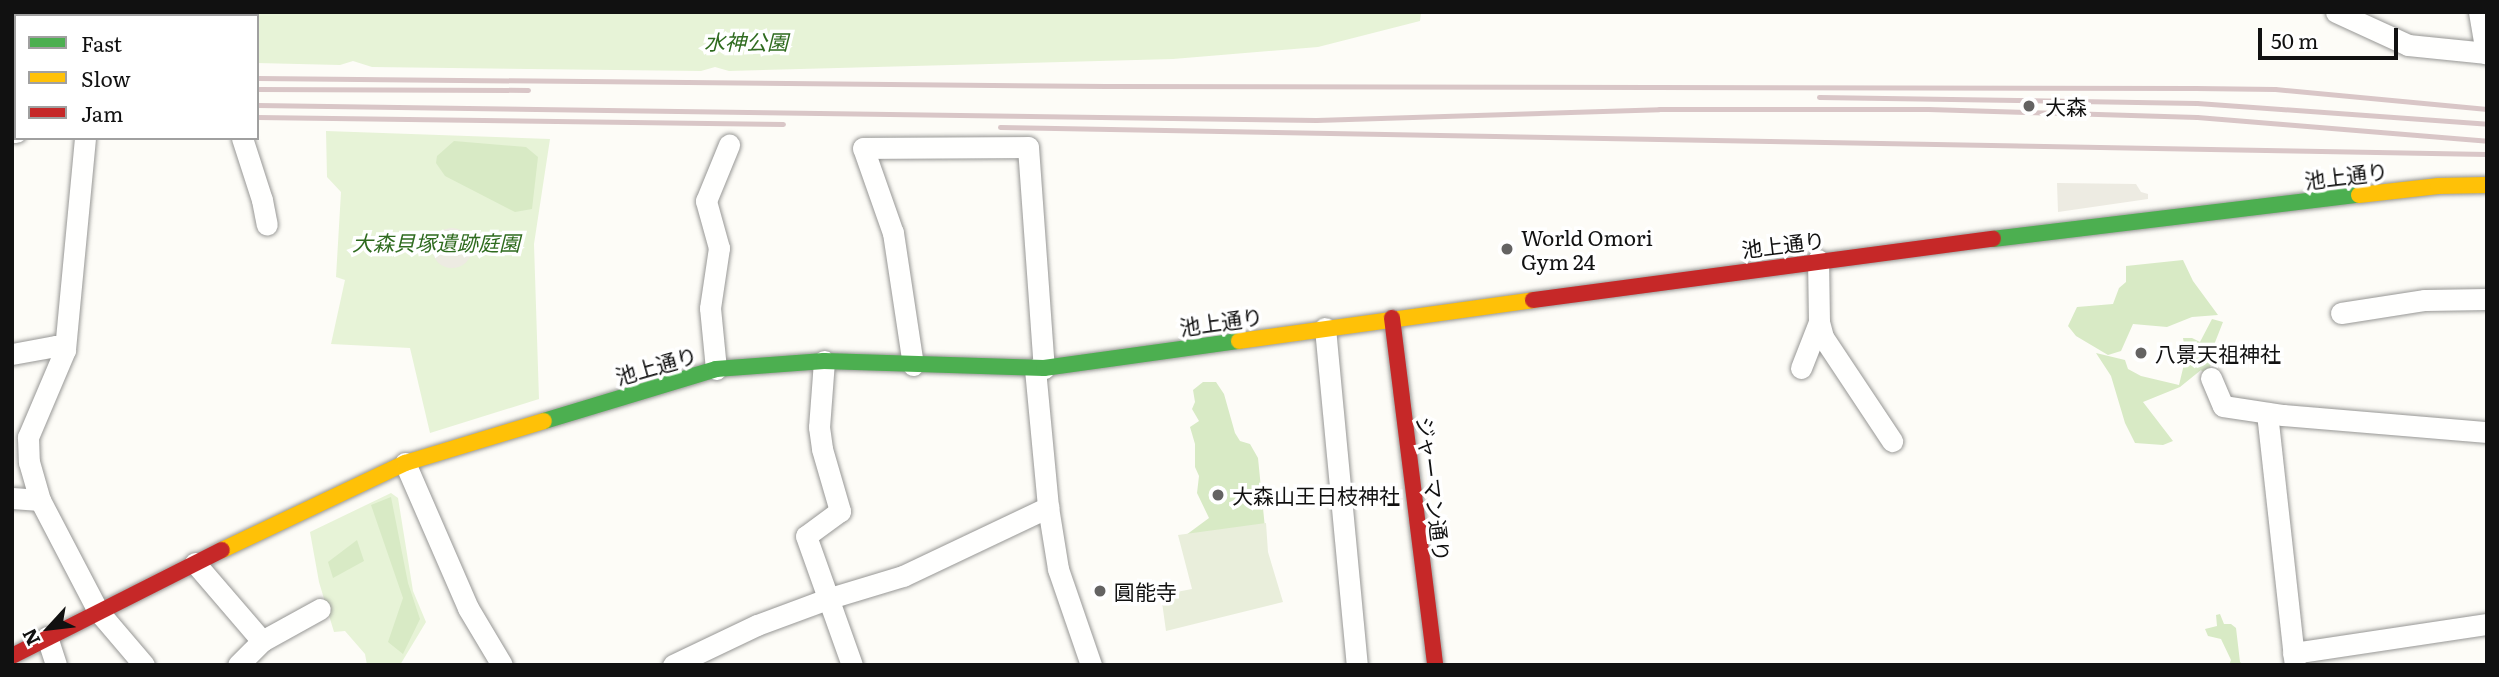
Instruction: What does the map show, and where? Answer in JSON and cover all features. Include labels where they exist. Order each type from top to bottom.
[{"type":"main road","name":"池上通り","points":[[12,656],[195,563],[405,463],[716,369],[824,361],[1039,369],[1818,260],[2443,185],[2487,185]]},
{"type":"main road","name":"ジャーマン通り","points":[[1392,318],[1435,665]]},
{"type":"street","points":[[2336,12],[2408,45],[2486,53],[2479,12]]},
{"type":"street","points":[[85,140],[65,350],[28,437],[29,462],[40,500],[98,611],[144,665]]},
{"type":"street","points":[[244,140],[267,225]]},
{"type":"street","points":[[716,369],[710,308],[719,248],[706,201],[729,145]]},
{"type":"street","points":[[913,365],[893,233],[863,148],[1028,147],[1048,507],[1058,569],[1091,665]]},
{"type":"street","points":[[1818,260],[1819,322],[1824,337],[1892,441]]},
{"type":"street","points":[[2341,313],[2425,300],[2487,299]]},
{"type":"street","points":[[1801,368],[1819,322]]},
{"type":"street","points":[[1325,328],[1357,665]]},
{"type":"street","points":[[12,354],[56,345],[65,350]]},
{"type":"street","points":[[824,361],[819,427],[822,449],[840,510],[806,536],[852,665]]},
{"type":"street","points":[[2211,378],[2222,406],[2267,413],[2487,432]]},
{"type":"street","points":[[2267,413],[2294,659],[2487,624]]},
{"type":"street","points":[[405,463],[468,608],[502,665]]},
{"type":"street","points":[[12,498],[40,500]]},
{"type":"street","points":[[673,665],[757,625],[830,598],[903,576],[1048,507]]},
{"type":"street","points":[[195,563],[262,641]]},
{"type":"street","points":[[238,665],[262,641],[320,609]]},
{"type":"street","points":[[47,638],[56,665]]},
{"type":"green space","name":"水神公園","points":[[12,12],[1421,12],[1420,21],[1318,47],[1173,59],[729,71],[715,67],[701,71],[372,67],[353,61],[340,65],[259,63],[259,14],[14,14],[12,68]]},
{"type":"green space","name":"大森貝塚遺跡庭園","points":[[326,131],[550,139],[534,244],[539,399],[430,433],[410,348],[331,344],[345,280],[336,277],[341,192],[327,177]]},
{"type":"green space","points":[[454,141],[526,147],[538,157],[532,209],[515,212],[445,176],[436,163],[437,156]]},
{"type":"green space","points":[[2183,260],[2193,281],[2218,315],[2192,317],[2167,327],[2133,324],[2121,351],[2108,355],[2076,336],[2068,326],[2077,307],[2113,304],[2119,288],[2126,282],[2126,266]]},
{"type":"green space","points":[[2212,319],[2223,322],[2212,350],[2209,378],[2201,370],[2180,387],[2143,402],[2173,441],[2163,445],[2135,443],[2125,423],[2111,376],[2096,353],[2125,360],[2128,369],[2141,376],[2179,385],[2186,356],[2183,338],[2200,342]]},
{"type":"green space","points":[[1203,382],[1216,382],[1224,394],[1235,433],[1240,441],[1250,444],[1258,458],[1265,528],[1186,535],[1209,518],[1197,493],[1199,476],[1195,467],[1195,444],[1190,427],[1199,421],[1192,409],[1195,402],[1193,390]]},
{"type":"green space","points":[[391,493],[398,498],[413,591],[426,622],[400,665],[367,665],[365,654],[345,631],[334,632],[319,582],[310,532]]},
{"type":"green space","points":[[391,497],[408,583],[420,619],[403,654],[388,642],[403,598],[371,505]]},
{"type":"green space","points":[[1266,523],[1268,552],[1283,602],[1166,631],[1161,595],[1192,589],[1178,535]]},
{"type":"green space","points":[[357,540],[364,561],[333,578],[328,562]]},
{"type":"green space","points":[[2220,614],[2224,624],[2231,624],[2236,628],[2240,662],[2244,665],[2229,665],[2231,660],[2221,639],[2208,636],[2205,629],[2217,626],[2216,615]]},
{"type":"shaded area","points":[[2057,183],[2136,184],[2141,192],[2148,194],[2148,199],[2058,212]]},
{"type":"shaded area","points":[[452,228],[466,234],[472,248],[466,262],[452,268],[438,262],[432,248],[438,234]]},
{"type":"railway","points":[[259,78],[1106,86],[2275,89],[2487,109]]},
{"type":"railway","points":[[259,89],[528,90]]},
{"type":"railway","points":[[1819,97],[2197,103],[2487,124]]},
{"type":"railway","points":[[259,105],[1316,120],[1659,109],[1928,109],[2197,117],[2487,141]]},
{"type":"railway","points":[[259,117],[783,124]]},
{"type":"railway","points":[[1000,127],[2487,154]]},
{"type":"traffic: fast","points":[[1993,239],[2359,195]]},
{"type":"traffic: fast","points":[[544,421],[716,369],[824,361],[1044,368],[1239,341]]},
{"type":"traffic: slow","points":[[2359,195],[2438,186],[2487,185]]},
{"type":"traffic: slow","points":[[1239,341],[1533,300]]},
{"type":"traffic: slow","points":[[222,550],[405,463],[544,421]]},
{"type":"traffic: jam","points":[[1533,300],[1993,239]]},
{"type":"traffic: jam","points":[[1392,318],[1435,665]]},
{"type":"traffic: jam","points":[[12,656],[222,550]]},
{"type":"place","name":"大森","points":[[2029,106]]},
{"type":"place","name":"World Omori Gym 24","points":[[1507,249]]},
{"type":"place","name":"八景天祖神社","points":[[2141,353]]},
{"type":"place","name":"大森山王日枝神社","points":[[1218,495]]},
{"type":"place","name":"圓能寺","points":[[1100,591]]}]
